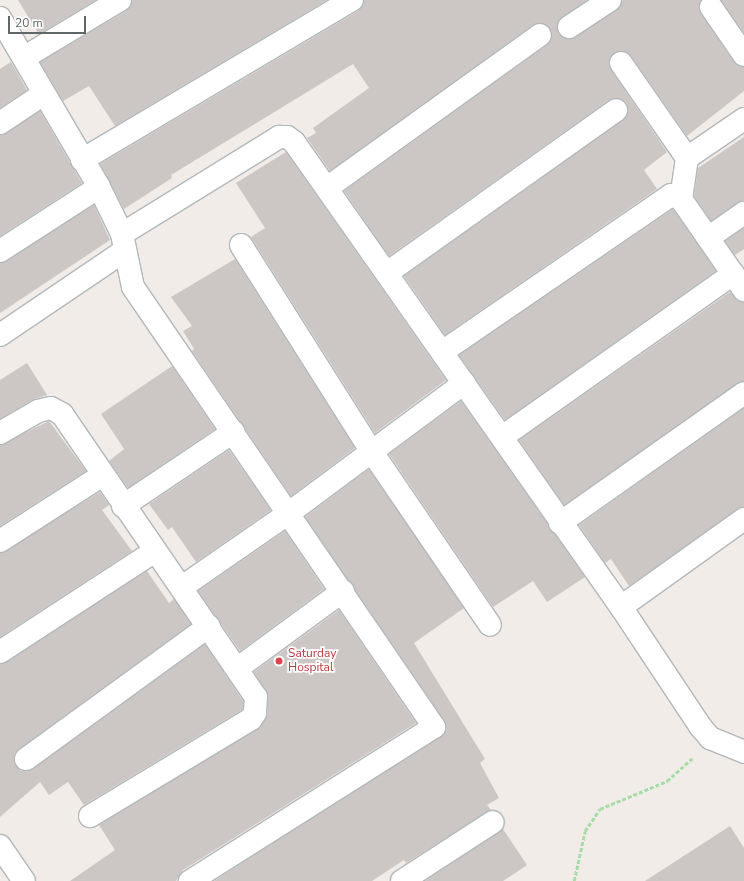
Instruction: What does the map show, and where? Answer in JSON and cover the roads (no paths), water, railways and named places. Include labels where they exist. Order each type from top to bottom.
[{"type":"street","points":[[25,57],[120,0]]},
{"type":"street","points":[[82,160],[352,0]]},
{"type":"street","points":[[569,27],[610,0]]},
{"type":"street","points":[[711,8],[744,55]]},
{"type":"street","points":[[0,18],[25,57],[42,94],[99,186],[123,243],[133,288],[343,591],[434,727],[190,881]]},
{"type":"street","points":[[327,188],[540,35]]},
{"type":"street","points":[[621,63],[687,158],[681,198]]},
{"type":"street","points":[[0,123],[42,94]]},
{"type":"street","points":[[387,273],[616,110]]},
{"type":"street","points":[[687,158],[744,119]]},
{"type":"street","points":[[0,335],[123,243],[280,137],[287,137],[294,142],[387,273],[502,437],[560,523],[621,607],[710,738],[744,752]]},
{"type":"street","points":[[0,251],[99,186]]},
{"type":"street","points":[[442,352],[671,195],[681,198],[738,282],[502,437]]},
{"type":"street","points":[[708,238],[744,213]]},
{"type":"street","points":[[241,245],[372,452],[490,625]]},
{"type":"street","points":[[182,587],[289,514],[464,383]]},
{"type":"street","points":[[560,523],[744,393]]},
{"type":"street","points":[[0,433],[26,416],[51,408],[62,414],[123,506],[182,587],[238,668],[256,697],[255,713],[251,719],[90,816]]},
{"type":"street","points":[[123,506],[233,432]]},
{"type":"street","points":[[0,541],[103,475]]},
{"type":"street","points":[[621,607],[744,519]]},
{"type":"street","points":[[0,652],[155,551]]},
{"type":"street","points":[[238,668],[343,591]]},
{"type":"street","points":[[26,759],[209,626]]},
{"type":"street","points":[[402,881],[493,822]]},
{"type":"street","points":[[0,846],[24,881]]},
{"type":"place","name":"Saturday Hospital","points":[[279,661]]}]
